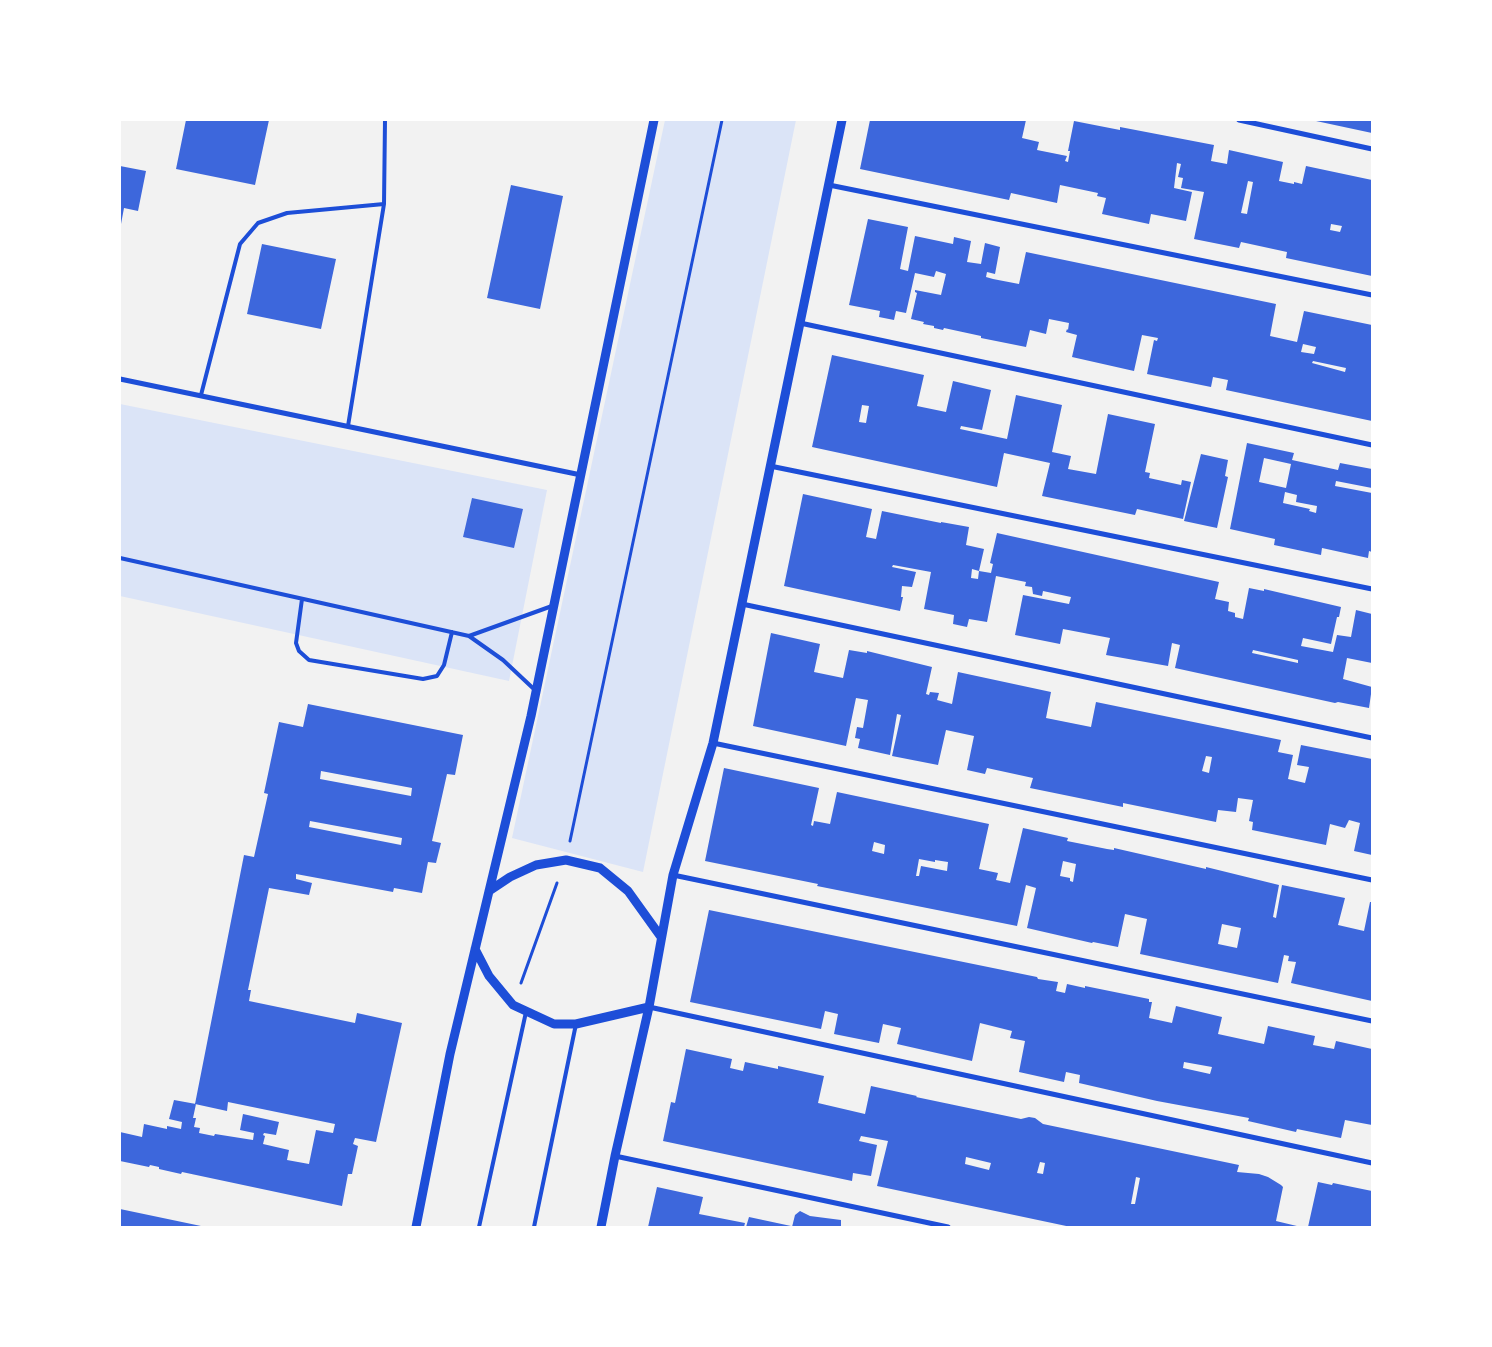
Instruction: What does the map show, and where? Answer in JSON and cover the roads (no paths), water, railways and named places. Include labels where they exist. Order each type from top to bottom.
[{"type":"street","points":[[416,1227],[450,1054],[536,691],[654,120]]},
{"type":"street","points":[[601,1227],[649,1007],[673,875],[712,743],[842,120]]},
{"type":"street","points":[[1239,120],[1372,149]]},
{"type":"street","points":[[829,185],[1372,295]]},
{"type":"street","points":[[800,323],[1372,445]]},
{"type":"street","points":[[120,378],[581,475]]},
{"type":"street","points":[[770,466],[1372,588]]},
{"type":"street","points":[[742,604],[1372,738]]},
{"type":"street","points":[[712,743],[1372,880]]},
{"type":"street","points":[[489,891],[510,876],[536,866],[566,860],[600,868],[628,890],[661,937]]},
{"type":"street","points":[[673,875],[1372,1021]]},
{"type":"street","points":[[475,949],[489,976],[513,1005],[554,1024],[576,1024],[649,1007],[1372,1163]]},
{"type":"street","points":[[615,1156],[948,1227]]},
{"type":"lane","points":[[348,426],[384,204],[385,120]]},
{"type":"lane","points":[[201,395],[240,244],[258,223],[287,212],[384,204]]},
{"type":"lane","points":[[120,558],[469,636],[503,660],[536,691]]},
{"type":"lane","points":[[302,598],[296,643],[299,651],[309,660],[423,679],[437,676],[444,665],[452,632]]},
{"type":"lane","points":[[469,636],[554,606]]},
{"type":"lane","points":[[479,1227],[526,1012]]},
{"type":"lane","points":[[534,1227],[576,1024]]}]
